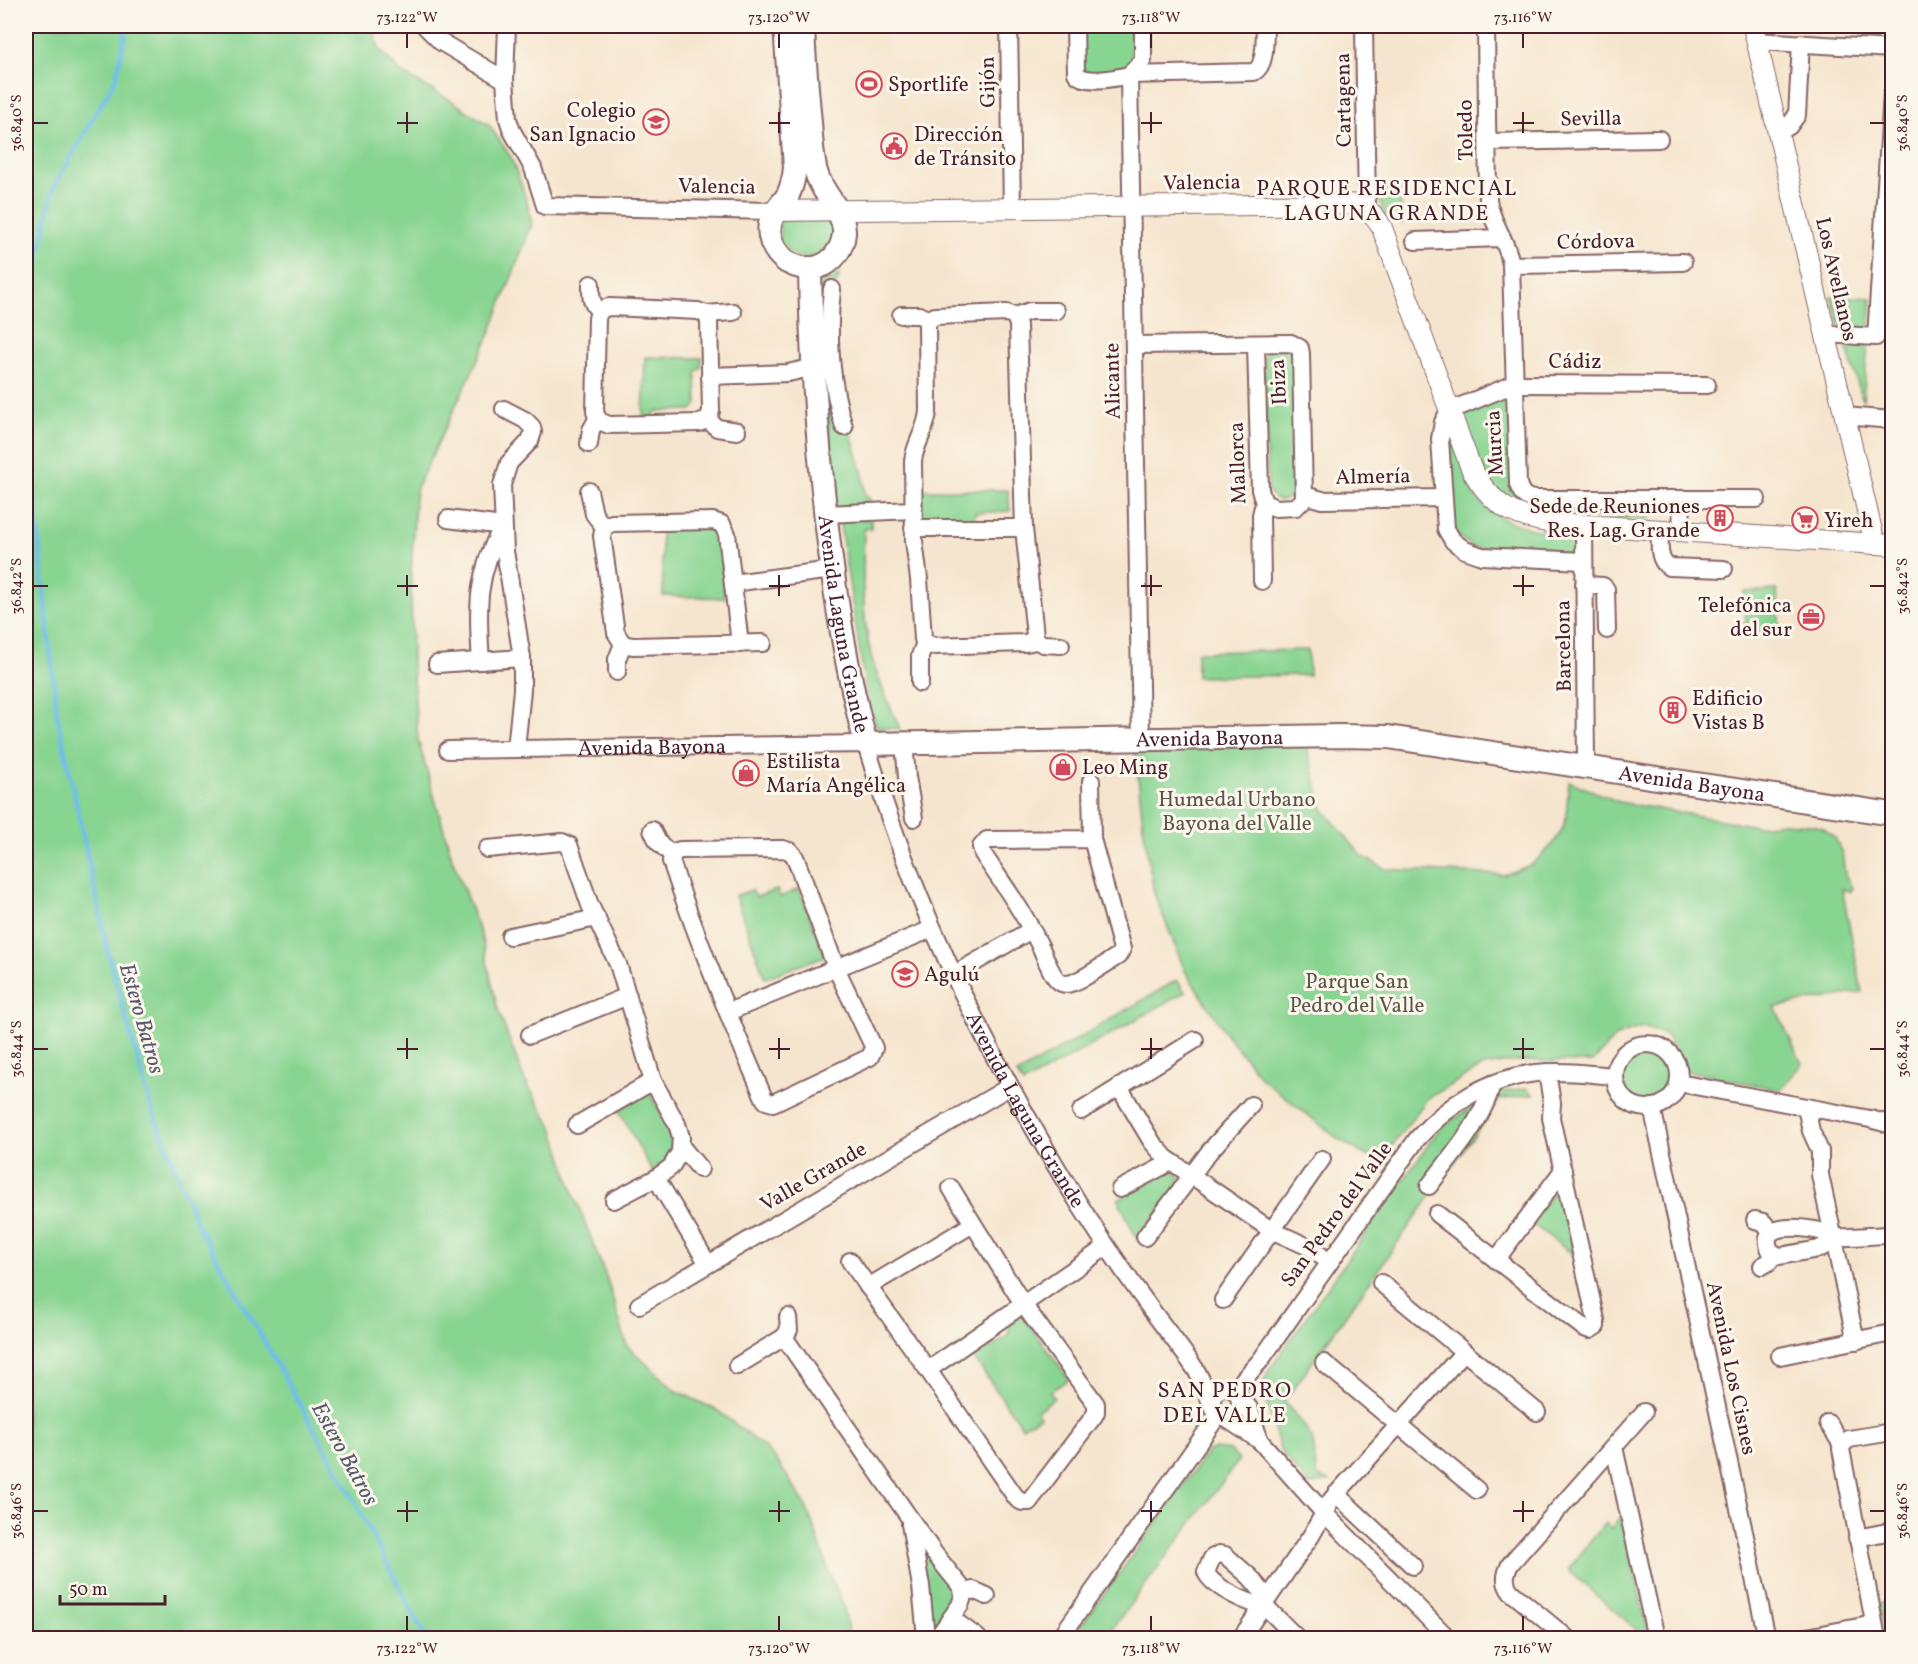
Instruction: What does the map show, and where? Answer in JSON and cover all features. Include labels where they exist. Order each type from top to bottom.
[{"type":"main road","points":[[785,26],[795,168],[791,187],[776,211],[770,226],[770,234],[781,257],[794,265],[810,268],[830,261],[840,249],[844,230],[843,220],[824,192],[816,172],[806,86],[803,26]]},
{"type":"main road","name":"Avenida Laguna Grande","points":[[810,268],[821,366],[826,514],[832,570],[850,675],[866,744]]},
{"type":"main road","name":"Avenida Bayona","points":[[866,744],[1388,737],[1893,814]]},
{"type":"street","points":[[425,26],[447,46],[505,80],[507,26]]},
{"type":"street","name":"Gijón","points":[[1008,26],[1012,209]]},
{"type":"street","points":[[1075,26],[1076,73],[1084,79],[1109,79],[1129,75],[1254,72],[1259,70],[1262,64],[1265,26]]},
{"type":"street","points":[[1129,75],[1143,60],[1143,26]]},
{"type":"street","name":"Cartagena","points":[[1364,26],[1367,209]]},
{"type":"street","name":"Toledo","points":[[1486,26],[1489,206],[1509,254],[1511,265]]},
{"type":"street","points":[[1754,33],[1801,43],[1893,49]]},
{"type":"street","name":"Los Avellanos","points":[[1754,33],[1845,416],[1884,544]]},
{"type":"street","points":[[1778,133],[1790,126],[1797,115],[1801,43]]},
{"type":"street","name":"Alicante","points":[[1129,75],[1141,741]]},
{"type":"street","name":"Valencia","points":[[505,80],[510,126],[533,168],[545,206],[838,211],[1354,204],[1367,209]]},
{"type":"street","points":[[1825,334],[1876,337],[1893,93]]},
{"type":"street","name":"Sevilla","points":[[1488,142],[1659,140]]},
{"type":"street","points":[[1367,209],[1379,220],[1471,468],[1489,496],[1511,512],[1546,522],[1884,544]]},
{"type":"street","points":[[1415,241],[1502,238]]},
{"type":"street","name":"Córdova","points":[[1511,265],[1683,262]]},
{"type":"street","name":"Murcia","points":[[1511,265],[1520,492],[1528,499],[1758,499]]},
{"type":"street","points":[[591,284],[591,300],[600,311]]},
{"type":"street","name":"Avenida Laguna Grande","points":[[832,289],[829,330],[821,366],[844,427]]},
{"type":"street","points":[[610,307],[698,310],[705,314],[709,321],[711,411],[708,420],[699,423],[609,425],[597,419],[595,412],[597,319],[600,311],[610,307]]},
{"type":"street","points":[[929,320],[938,315],[1006,313],[1015,316],[1030,311],[1056,311]]},
{"type":"street","points":[[705,314],[733,312]]},
{"type":"street","points":[[900,315],[919,315],[929,320]]},
{"type":"street","points":[[1015,316],[1018,325],[1024,528],[1035,629],[1033,639]]},
{"type":"street","points":[[920,682],[920,656],[925,642],[922,634],[913,528],[913,454],[928,417],[927,331],[929,320]]},
{"type":"street","name":"Ibiza","points":[[1134,345],[1291,343],[1298,346],[1301,351],[1304,495]]},
{"type":"street","name":"Mallorca","points":[[1256,344],[1260,490],[1264,503],[1262,581]]},
{"type":"street","points":[[710,376],[788,373],[821,366]]},
{"type":"street","name":"Cádiz","points":[[1449,411],[1514,384],[1707,385]]},
{"type":"street","points":[[504,409],[525,420],[532,427],[533,432],[530,441],[509,463],[503,477],[503,526],[508,575],[522,658],[522,690],[516,749]]},
{"type":"street","points":[[1449,411],[1441,430],[1443,498],[1446,529],[1453,541],[1465,550],[1482,556],[1584,561]]},
{"type":"street","points":[[1845,416],[1893,420]]},
{"type":"street","points":[[589,444],[591,429],[597,419]]},
{"type":"street","points":[[708,420],[717,428],[737,431]]},
{"type":"street","points":[[589,491],[594,514],[604,527]]},
{"type":"street","points":[[1264,503],[1276,508],[1296,507],[1302,502],[1304,495]]},
{"type":"street","name":"Almería","points":[[1304,495],[1322,500],[1443,498]]},
{"type":"street","points":[[1681,499],[1682,531]]},
{"type":"street","points":[[826,514],[913,510]]},
{"type":"street","points":[[448,519],[503,526]]},
{"type":"street","points":[[604,527],[612,523],[718,522],[722,524],[726,530],[740,644]]},
{"type":"street","name":"Barcelona","points":[[1584,525],[1586,767]]},
{"type":"street","points":[[481,661],[479,616],[481,582],[488,556],[503,526]]},
{"type":"street","points":[[604,527],[602,536],[616,633],[623,644],[633,646],[763,643]]},
{"type":"street","points":[[913,528],[1024,528]]},
{"type":"street","points":[[1660,530],[1661,560],[1664,564],[1669,567],[1724,569]]},
{"type":"street","points":[[733,584],[832,570]]},
{"type":"street","points":[[1584,585],[1603,586],[1606,590],[1607,630]]},
{"type":"street","points":[[925,642],[933,646],[944,646],[1024,643],[1033,639]]},
{"type":"street","points":[[1033,639],[1043,644],[1061,645]]},
{"type":"street","points":[[617,672],[619,652],[623,644]]},
{"type":"street","points":[[437,664],[522,658]]},
{"type":"street","name":"Avenida Laguna Grande","points":[[904,743],[914,818]]},
{"type":"street","name":"Avenida Laguna Grande","points":[[866,744],[892,830],[932,929],[978,1028],[1009,1087],[1106,1247],[1197,1371]]},
{"type":"street","name":"Avenida Bayona","points":[[448,750],[866,744]]},
{"type":"street","points":[[1091,781],[1092,838],[1122,946],[1120,954],[1076,981],[1067,984],[1054,977],[1031,930],[983,854],[981,847],[990,840],[1092,838]]},
{"type":"street","points":[[652,830],[658,842],[672,855],[672,864],[728,1012],[764,1098],[770,1103],[777,1102],[870,1057],[874,1052],[873,1045],[836,968],[795,857],[790,851],[783,849],[680,850],[672,855]]},
{"type":"street","points":[[487,849],[562,842],[567,843],[571,848],[586,895],[618,964],[653,1081],[677,1124],[681,1146],[674,1163],[656,1178],[614,1200]]},
{"type":"street","points":[[510,936],[597,918]]},
{"type":"street","points":[[728,1012],[932,929]]},
{"type":"street","points":[[953,975],[1031,930]]},
{"type":"street","points":[[530,1035],[628,996]]},
{"type":"street","points":[[1081,1111],[1195,1040]]},
{"type":"street","points":[[1653,1044],[1663,1048],[1675,1059],[1680,1075],[1679,1083],[1672,1097],[1666,1102],[1644,1108],[1629,1102],[1619,1091],[1615,1076],[1616,1067],[1624,1053],[1639,1045],[1653,1044]]},
{"type":"street","points":[[1437,1214],[1584,1328],[1590,1330],[1596,1326],[1551,1118],[1543,1105],[1542,1072]]},
{"type":"street","name":"San Pedro del Valle","points":[[1233,1391],[1260,1361],[1394,1170],[1432,1123],[1459,1101],[1492,1084],[1523,1075],[1542,1072],[1615,1076]]},
{"type":"street","points":[[577,1125],[653,1081]]},
{"type":"street","points":[[1679,1083],[1893,1125]]},
{"type":"street","points":[[1429,1186],[1478,1119],[1492,1084]]},
{"type":"street","name":"Valle Grande","points":[[639,1305],[1009,1087]]},
{"type":"street","points":[[1119,1087],[1152,1143],[1171,1162],[1271,1230],[1311,1248],[1326,1266]]},
{"type":"street","points":[[1145,1237],[1209,1152],[1251,1105]]},
{"type":"street","name":"Avenida Los Cisnes","points":[[1652,1107],[1767,1638]]},
{"type":"street","points":[[1806,1107],[1811,1131],[1809,1146],[1811,1158],[1820,1175],[1856,1341]]},
{"type":"street","points":[[1870,1119],[1893,1116]]},
{"type":"street","points":[[681,1146],[700,1169]]},
{"type":"street","points":[[1223,1300],[1322,1159]]},
{"type":"street","points":[[1120,1189],[1171,1162]]},
{"type":"street","points":[[1496,1260],[1563,1170]]},
{"type":"street","points":[[656,1178],[708,1264]]},
{"type":"street","points":[[850,1261],[1017,1499],[1029,1502],[1094,1416],[1097,1408],[1023,1304],[951,1188]]},
{"type":"street","points":[[1755,1220],[1763,1222],[1772,1232]]},
{"type":"street","points":[[868,1287],[973,1224]]},
{"type":"street","points":[[1834,1237],[1828,1244],[1819,1248],[1780,1256],[1774,1254],[1769,1248],[1768,1241],[1772,1232],[1780,1228],[1816,1230],[1834,1237],[1893,1235]]},
{"type":"street","points":[[928,1370],[1106,1247]]},
{"type":"street","points":[[1762,1266],[1769,1262],[1774,1254]]},
{"type":"street","points":[[1381,1282],[1537,1412]]},
{"type":"street","points":[[737,1366],[784,1337],[789,1330],[788,1317]]},
{"type":"street","points":[[1780,1356],[1893,1333]]},
{"type":"street","points":[[784,1337],[934,1553],[960,1584],[963,1593],[960,1605],[937,1638]]},
{"type":"street","points":[[1241,1638],[1311,1536],[1336,1494],[1464,1352]]},
{"type":"street","points":[[1324,1363],[1477,1490]]},
{"type":"street","points":[[1197,1371],[1233,1391],[1249,1408],[1260,1441]]},
{"type":"street","points":[[1197,1371],[1217,1411],[1260,1441],[1324,1513],[1448,1638]]},
{"type":"street","points":[[1217,1411],[1212,1398],[1216,1390],[1233,1391]]},
{"type":"street","points":[[1217,1411],[1231,1415],[1235,1413],[1240,1405],[1233,1391]]},
{"type":"street","points":[[1060,1638],[1217,1411]]},
{"type":"street","points":[[1567,1638],[1511,1592],[1506,1585],[1506,1574],[1511,1563],[1644,1412]]},
{"type":"street","points":[[1803,1638],[1875,1631],[1841,1453],[1842,1445],[1828,1423]]},
{"type":"street","points":[[1842,1445],[1849,1440],[1893,1432]]},
{"type":"street","points":[[1614,1447],[1656,1638]]},
{"type":"street","points":[[1336,1494],[1413,1566]]},
{"type":"street","points":[[909,1517],[921,1587],[926,1638]]},
{"type":"street","points":[[1857,1538],[1893,1531]]},
{"type":"street","points":[[963,1593],[972,1590],[987,1596]]},
{"type":"street","points":[[1264,1605],[1297,1638]]},
{"type":"street","points":[[951,1618],[978,1638]]},
{"type":"green space","points":[[26,26],[373,26],[379,49],[403,74],[489,125],[511,157],[527,201],[532,224],[489,336],[417,487],[415,497],[411,577],[412,664],[418,740],[452,858],[481,935],[498,1010],[524,1079],[554,1130],[574,1195],[607,1279],[627,1346],[675,1390],[718,1411],[764,1447],[777,1461],[804,1502],[832,1581],[844,1606],[849,1638],[26,1638]]},
{"type":"green space","points":[[1079,26],[1131,26],[1131,57],[1121,73],[1082,73]]},
{"type":"green space","points":[[1377,187],[1400,188],[1402,224],[1386,217]]},
{"type":"green space","points":[[833,219],[835,241],[819,257],[797,257],[780,244],[780,220]]},
{"type":"green space","points":[[839,275],[837,283],[826,289],[850,430],[863,475],[865,496],[870,499],[870,506],[833,507],[820,283]]},
{"type":"green space","points":[[1831,296],[1872,298],[1863,401]]},
{"type":"green space","points":[[1286,347],[1294,355],[1299,482],[1289,497],[1281,500],[1272,496],[1268,490],[1264,356],[1267,348]]},
{"type":"green space","points":[[645,357],[702,358],[701,369],[696,372],[697,404],[692,410],[657,411],[651,418],[643,418]]},
{"type":"green space","points":[[1503,397],[1508,399],[1516,494],[1649,505],[1649,519],[1556,513],[1520,504],[1499,493],[1486,478],[1477,460],[1465,426],[1464,415]]},
{"type":"green space","points":[[1452,440],[1464,466],[1469,486],[1478,500],[1489,510],[1516,524],[1547,532],[1576,535],[1575,556],[1473,547],[1451,530],[1445,441]]},
{"type":"green space","points":[[920,490],[1008,490],[1010,511],[975,513],[974,521],[928,522],[922,515]]},
{"type":"green space","points":[[844,519],[871,520],[871,529],[864,529],[863,593],[868,640],[877,674],[900,729],[877,727],[868,704],[840,525]]},
{"type":"green space","points":[[661,528],[717,529],[720,533],[725,598],[663,596]]},
{"type":"green space","points":[[1777,590],[1780,631],[1734,635],[1734,624],[1746,623],[1744,592]]},
{"type":"green space","points":[[1308,650],[1309,675],[1197,677],[1197,652]]},
{"type":"green space","name":"Parque San Pedro del Valle","points":[[1306,743],[1323,809],[1362,856],[1385,869],[1504,875],[1531,865],[1553,844],[1562,830],[1566,817],[1569,781],[1619,802],[1756,826],[1785,823],[1823,828],[1835,838],[1842,853],[1845,874],[1852,888],[1850,892],[1842,888],[1862,992],[1775,1007],[1802,1064],[1781,1090],[1684,1070],[1667,1035],[1642,1027],[1616,1036],[1593,1062],[1518,1061],[1484,1066],[1428,1098],[1379,1163],[1338,1139],[1262,1079],[1227,1035],[1185,971],[1154,893],[1143,825],[1135,749]]},
{"type":"green space","points":[[799,889],[825,956],[765,978],[735,896],[752,890],[756,897],[777,890],[780,897]]},
{"type":"green space","points":[[1177,980],[1185,992],[1023,1084],[1017,1074]]},
{"type":"green space","points":[[1646,1050],[1656,1052],[1664,1058],[1670,1066],[1672,1076],[1670,1086],[1664,1094],[1656,1100],[1646,1102],[1636,1100],[1628,1094],[1622,1086],[1620,1076],[1622,1066],[1628,1058],[1636,1052]]},
{"type":"green space","points":[[1526,1088],[1533,1094],[1499,1100],[1284,1402],[1310,1434],[1314,1447],[1317,1476],[1330,1481],[1309,1485],[1280,1450],[1262,1386],[1267,1373],[1440,1128],[1471,1108],[1486,1095]]},
{"type":"green space","points":[[650,1094],[662,1117],[671,1144],[667,1159],[652,1171],[618,1109]]},
{"type":"green space","points":[[1170,1171],[1180,1177],[1178,1186],[1137,1239],[1118,1199]]},
{"type":"green space","points":[[1558,1187],[1575,1256],[1530,1222]]},
{"type":"green space","points":[[1016,1318],[1024,1318],[1069,1379],[1050,1392],[1054,1398],[1037,1411],[1040,1417],[1022,1427],[969,1351],[977,1347],[989,1349],[1009,1335],[1009,1324]]},
{"type":"green space","points":[[1209,1450],[1230,1451],[1239,1460],[1105,1638],[1072,1638]]},
{"type":"green space","points":[[1621,1516],[1650,1638],[1640,1638],[1640,1633],[1568,1570],[1605,1523],[1611,1528]]},
{"type":"green space","points":[[919,1540],[953,1588],[956,1599],[934,1629],[930,1628]]},
{"type":"green space","points":[[1892,1601],[1892,1638],[1885,1638],[1878,1604]]},
{"type":"waterway","name":"Estero Batros","points":[[26,317],[53,189],[116,78],[127,26]]},
{"type":"waterway","name":"Estero Batros","points":[[26,345],[29,448],[57,714],[109,956],[149,1101],[197,1224],[344,1481],[426,1638]]},
{"type":"place","name":"Sportlife","points":[[869,84]]},
{"type":"place","name":"Colegio San Ignacio","points":[[656,122]]},
{"type":"place","name":"Dirección de Tránsito","points":[[894,146]]},
{"type":"place","name":"Sede de Reuniones Res. Lag. Grande","points":[[1720,518]]},
{"type":"place","name":"Yireh","points":[[1805,520]]},
{"type":"place","name":"Telefónica del sur","points":[[1811,617]]},
{"type":"place","name":"Edificio Vistas B","points":[[1673,710]]},
{"type":"place","name":"Leo Ming","points":[[1063,767]]},
{"type":"place","name":"Estilista María Angélica","points":[[746,773]]},
{"type":"place","name":"Agulú","points":[[905,974]]},
{"type":"district","name":"PARQUE RESIDENCIAL LAGUNA GRANDE","points":[[1387,200]]},
{"type":"district","name":"SAN PEDRO DEL VALLE","points":[[1225,1402]]},
{"type":"park label","name":"Humedal Urbano Bayona del Valle","points":[[1237,811]]}]
